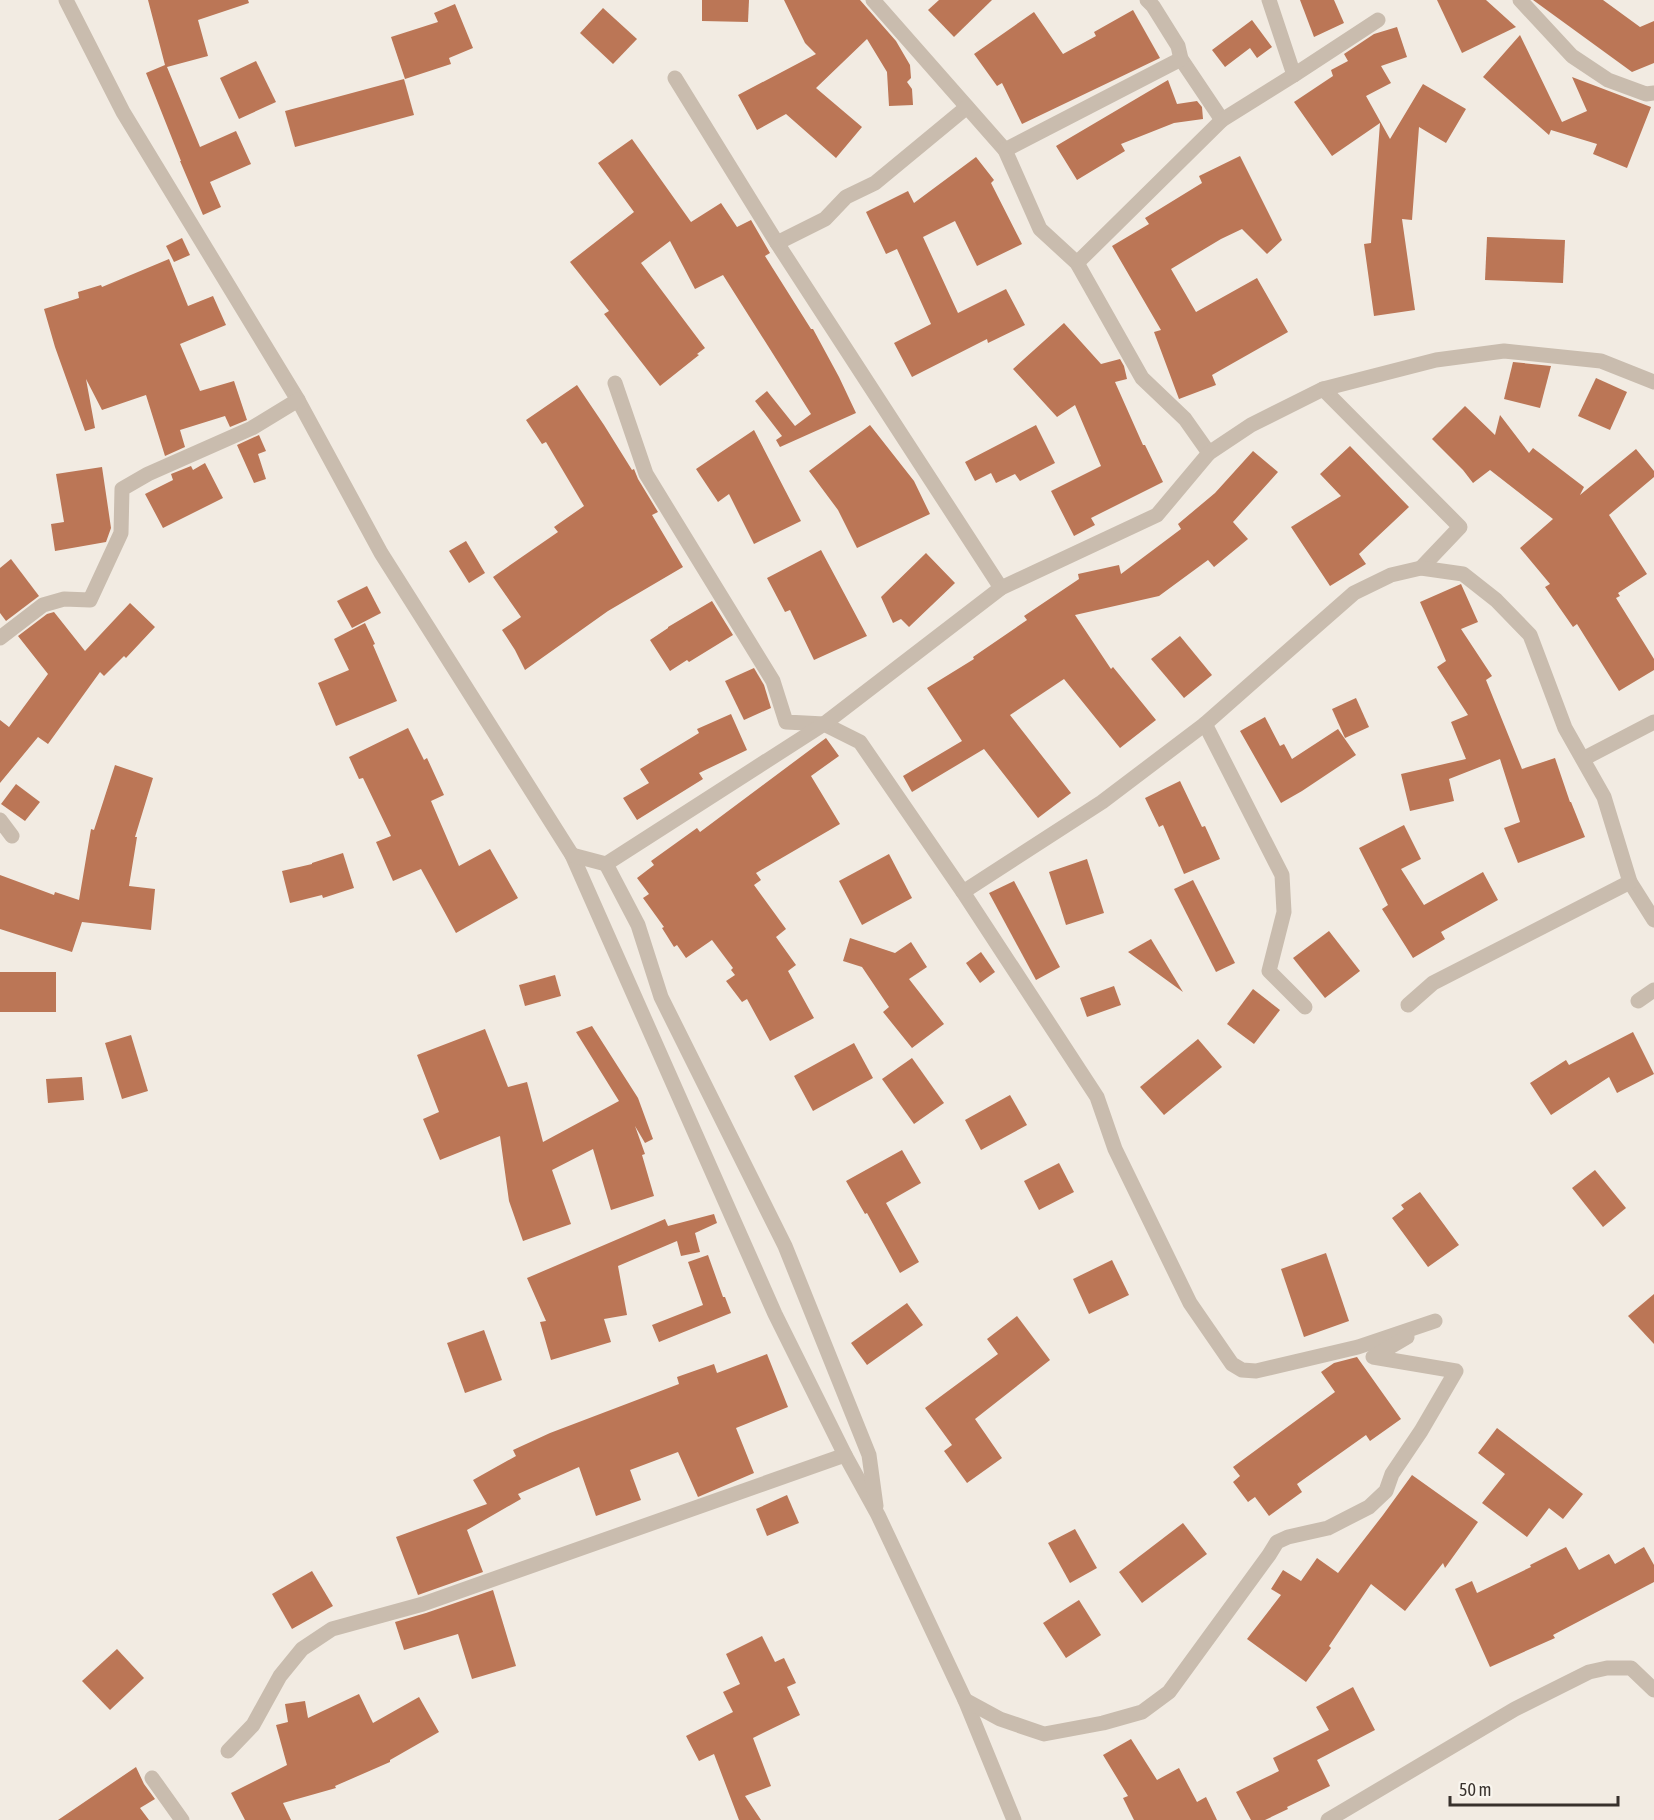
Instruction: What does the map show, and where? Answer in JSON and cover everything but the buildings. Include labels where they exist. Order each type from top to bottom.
[{"type":"street","points":[[66,0],[123,112],[298,400],[381,553],[572,855],[775,1314],[845,1455],[878,1515],[965,1700],[1014,1820]]},
{"type":"street","points":[[873,0],[1005,150],[1040,229],[1077,263],[1142,378],[1185,419],[1209,453]]},
{"type":"street","points":[[1147,0],[1178,46],[1180,59],[1222,120]]},
{"type":"street","points":[[1269,0],[1294,75]]},
{"type":"street","points":[[1520,0],[1572,56],[1608,80],[1646,94],[1654,93]]},
{"type":"street","points":[[1077,263],[1222,120],[1378,20]]},
{"type":"street","points":[[1005,150],[1180,59]]},
{"type":"street","points":[[675,78],[777,243],[1001,588]]},
{"type":"street","points":[[777,243],[825,219],[846,197],[875,183],[967,107]]},
{"type":"street","points":[[606,864],[824,724],[1001,588],[1157,515],[1209,453],[1251,425],[1323,389],[1436,360],[1504,351],[1601,361],[1654,382]]},
{"type":"street","points":[[615,383],[646,474],[773,681],[786,722],[824,724],[860,742],[963,892],[1097,1097],[1115,1149],[1190,1303],[1232,1364],[1242,1370],[1256,1371],[1359,1347],[1435,1321],[1373,1357],[1456,1371],[1421,1431],[1392,1474],[1386,1491],[1369,1507],[1328,1528],[1276,1542],[1269,1555],[1169,1692],[1142,1712],[1103,1723],[1044,1734],[1000,1719],[965,1700]]},
{"type":"street","points":[[1323,389],[1460,527],[1421,568]]},
{"type":"street","points":[[0,638],[43,605],[64,599],[90,600],[121,533],[122,489],[148,474],[252,428],[298,400]]},
{"type":"street","points":[[963,892],[1102,802],[1205,724],[1354,593],[1391,575],[1421,568],[1463,574],[1496,600],[1530,635],[1565,728],[1604,796],[1630,882],[1654,920]]},
{"type":"street","points":[[1583,759],[1654,722]]},
{"type":"street","points":[[1205,724],[1282,875],[1284,912],[1269,972],[1305,1007]]},
{"type":"street","points":[[0,820],[12,836]]},
{"type":"street","points":[[572,855],[606,864],[638,925],[661,997],[785,1246],[869,1455],[878,1515]]},
{"type":"street","points":[[1408,1005],[1433,983],[1630,882]]},
{"type":"street","points":[[1638,1001],[1654,990]]},
{"type":"street","points":[[228,1750],[253,1725],[280,1676],[302,1649],[332,1629],[423,1604],[845,1455]]},
{"type":"street","points":[[1336,1818],[1515,1709],[1589,1672],[1607,1668],[1631,1668],[1654,1690]]},
{"type":"street","points":[[152,1778],[182,1820]]}]
